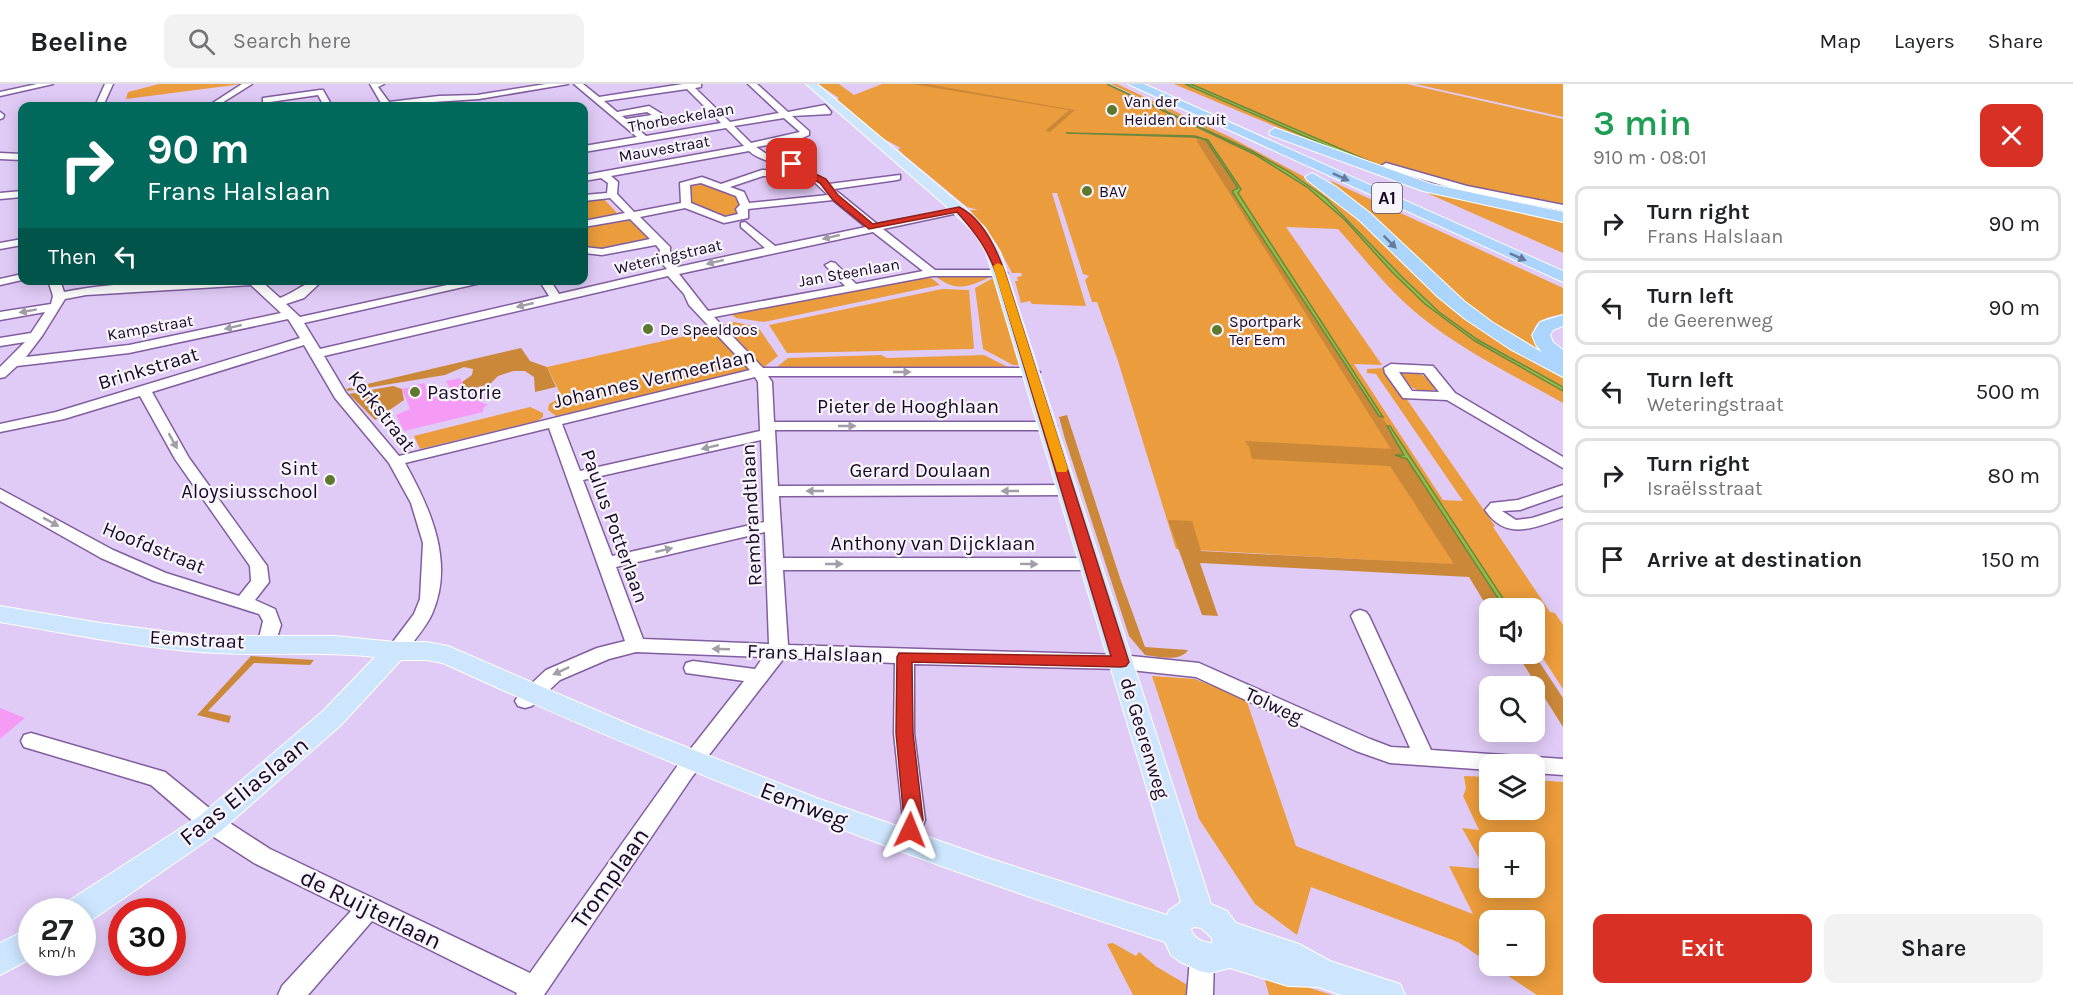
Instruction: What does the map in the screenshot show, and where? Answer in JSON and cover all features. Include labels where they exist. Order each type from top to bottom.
[{"type":"highway","name":"A1","points":[[1134,84],[1563,277]]},
{"type":"highway","name":"A1","points":[[1159,84],[1552,256]]},
{"type":"highway","name":"A1","points":[[1211,119],[1333,190],[1460,306],[1503,336],[1563,371]]},
{"type":"highway","name":"A1","points":[[1239,119],[1428,188],[1563,217]]},
{"type":"highway","points":[[1563,320],[1546,326],[1541,335],[1545,345],[1563,360]]},
{"type":"main road","name":"de Geerenweg","points":[[811,84],[959,210],[980,231],[993,252],[1033,372],[1190,880],[1187,923]]},
{"type":"main road","name":"Eemstraat","points":[[0,614],[101,631],[201,644],[267,642],[335,644],[395,651]]},
{"type":"main road","name":"Eemweg","points":[[395,651],[437,665],[474,668],[530,697],[770,793],[906,842],[1187,923],[1215,920],[1218,948]]},
{"type":"main road","name":"Faas Eliaslaan","points":[[96,900],[211,823],[332,718],[395,651]]},
{"type":"main road","points":[[1187,923],[1178,939],[1188,951],[1218,948],[1288,971],[1323,974],[1389,995]]},
{"type":"street","points":[[0,94],[48,84]]},
{"type":"street","points":[[101,102],[109,84]]},
{"type":"street","points":[[219,102],[248,84]]},
{"type":"street","points":[[380,84],[374,85],[385,102]]},
{"type":"street","points":[[473,102],[493,84]]},
{"type":"street","points":[[408,102],[480,96],[564,84]]},
{"type":"street","points":[[578,84],[642,137]]},
{"type":"street","points":[[597,102],[702,84]]},
{"type":"street","points":[[752,84],[784,115]]},
{"type":"street","points":[[688,85],[750,147],[766,158],[780,159],[823,181],[872,227],[932,273]]},
{"type":"street","points":[[266,102],[266,100],[320,92],[326,102]]},
{"type":"street","points":[[615,115],[649,109],[658,116],[624,122]]},
{"type":"street","name":"Thorbeckelaan","points":[[588,144],[802,112]]},
{"type":"street","name":"Mauvestraat","points":[[588,177],[750,147],[802,136],[806,133],[784,115]]},
{"type":"street","name":"Thorbeckelaan","points":[[588,148],[642,137]]},
{"type":"street","points":[[0,156],[18,157]]},
{"type":"street","points":[[762,173],[766,158]]},
{"type":"street","points":[[1386,166],[1448,185],[1563,208]]},
{"type":"street","points":[[723,186],[762,173],[808,174]]},
{"type":"street","points":[[588,198],[612,195],[613,182],[604,175]]},
{"type":"street","points":[[740,222],[744,216],[741,209],[745,206],[837,192],[897,177]]},
{"type":"street","points":[[686,204],[685,183],[702,180],[740,194],[745,206]]},
{"type":"street","points":[[0,196],[18,194]]},
{"type":"street","name":"Rembrandtlaan","points":[[612,195],[666,249],[664,258],[690,293],[693,302],[759,372],[765,382],[779,651]]},
{"type":"street","points":[[588,223],[686,204],[724,220],[740,222],[773,250]]},
{"type":"street","name":"Weteringstraat","points":[[315,354],[673,271],[959,210]]},
{"type":"street","points":[[588,250],[602,252],[659,242]]},
{"type":"street","points":[[0,246],[18,243]]},
{"type":"street","points":[[831,265],[854,288]]},
{"type":"street","name":"Jan Steenlaan","points":[[705,315],[932,273],[1001,273]]},
{"type":"street","points":[[0,282],[18,278]]},
{"type":"street","points":[[0,374],[14,362],[36,336],[57,301],[55,285]]},
{"type":"street","points":[[0,316],[86,291],[177,285]]},
{"type":"street","name":"Kerkstraat","points":[[258,285],[293,318],[340,394],[396,461],[419,503],[431,543],[429,599],[422,615],[395,651]]},
{"type":"street","points":[[278,303],[300,295],[312,285]]},
{"type":"street","name":"Kampstraat","points":[[14,362],[129,349],[463,285]]},
{"type":"street","points":[[547,285],[556,298]]},
{"type":"street","points":[[0,342],[36,336]]},
{"type":"street","name":"Brinkstraat","points":[[0,428],[59,416],[307,340]]},
{"type":"street","name":"Johannes Vermeerlaan","points":[[396,461],[759,372],[1033,372]]},
{"type":"street","points":[[144,390],[182,459],[258,566],[260,582],[243,603]]},
{"type":"street","points":[[1450,396],[1563,463]]},
{"type":"street","name":"Paulus Potterlaan","points":[[554,421],[636,645]]},
{"type":"street","name":"Pieter de Hooghlaan","points":[[576,477],[767,430],[1049,426]]},
{"type":"street","name":"Gerard Doulaan","points":[[772,490],[1068,490]]},
{"type":"street","points":[[1563,490],[1520,505],[1497,506],[1493,510],[1500,519],[1521,526],[1563,513]]},
{"type":"street","name":"Hoofdstraat","points":[[0,494],[107,554],[160,577],[243,603],[271,615],[273,621],[267,642]]},
{"type":"street","points":[[607,563],[772,525]]},
{"type":"street","name":"Anthony van Dijcklaan","points":[[775,564],[1091,564]]},
{"type":"street","points":[[1360,616],[1424,757]]},
{"type":"street","name":"Frans Halslaan","points":[[530,697],[544,682],[562,670],[604,653],[636,645],[904,657],[1121,662]]},
{"type":"street","points":[[692,761],[779,651]]},
{"type":"street","points":[[904,657],[904,733],[914,820],[906,842]]},
{"type":"street","name":"Tolweg","points":[[1121,662],[1199,670],[1363,745],[1390,755],[1479,761]]},
{"type":"street","points":[[693,668],[758,676]]},
{"type":"street","name":"de Ruijterlaan","points":[[30,741],[158,778],[211,823],[262,856],[370,907],[532,991]]},
{"type":"street","name":"Tromplaan","points":[[532,991],[692,761]]},
{"type":"street","name":"Tolweg","points":[[1545,766],[1563,767]]},
{"type":"street","points":[[291,995],[370,907]]},
{"type":"street","points":[[1200,995],[1218,948]]},
{"type":"shaded area","points":[[159,84],[242,84],[126,99],[128,92]]},
{"type":"shaded area","name":"Sportpark Ter Eem","points":[[818,84],[839,84],[854,95],[882,84],[1107,84],[1256,155],[1307,187],[1345,220],[1392,272],[1425,304],[1475,341],[1563,391],[1563,403],[1437,329],[1398,296],[1338,229],[1286,227],[1382,365],[1354,364],[1443,500],[1463,501],[1376,374],[1367,373],[1367,369],[1385,368],[1495,526],[1493,527],[1541,598],[1503,598],[1482,566],[1176,549],[1118,361],[1097,302],[1092,302],[1085,280],[1089,276],[1083,274],[1057,193],[1052,193],[1086,306],[1032,304],[1030,301],[1021,303],[1015,281],[1018,281],[1017,277],[1022,276],[1021,273],[1012,273],[996,243],[970,210],[978,210],[967,207],[904,155],[898,149],[901,148],[882,138],[840,102],[837,99],[839,98]]},
{"type":"shaded area","points":[[912,84],[927,84],[1075,110],[1050,132],[1045,131],[1069,110]]},
{"type":"shaded area","points":[[1107,84],[1252,151],[1289,172],[1326,198],[1439,312],[1478,340],[1563,387],[1563,391],[1475,341],[1425,304],[1392,272],[1345,220],[1307,187],[1256,155]]},
{"type":"shaded area","points":[[1111,84],[1117,84],[1230,137],[1316,183],[1335,197],[1425,283],[1563,376],[1563,387],[1478,340],[1439,312],[1403,278],[1330,201],[1305,182],[1252,151]]},
{"type":"shaded area","points":[[1174,84],[1185,84],[1362,161],[1339,153]]},
{"type":"shaded area","points":[[1185,84],[1191,84],[1385,168],[1457,189],[1563,210],[1563,212],[1427,183],[1366,163]]},
{"type":"shaded area","points":[[1191,84],[1407,84],[1563,119],[1563,207],[1380,167]]},
{"type":"shaded area","points":[[1415,84],[1563,84],[1563,117]]},
{"type":"shaded area","points":[[1066,133],[1195,136],[1208,140],[1241,189],[1238,193],[1383,417],[1379,416],[1235,196],[1232,191],[1238,188],[1206,140],[1194,137]]},
{"type":"shaded area","points":[[1196,140],[1206,140],[1238,188],[1232,190],[1235,196],[1379,416],[1389,427],[1404,455],[1395,455],[1407,459],[1498,598],[1482,598],[1469,577],[1200,563],[1218,616],[1202,615],[1168,520],[1192,521],[1201,551],[1454,564],[1390,466],[1252,459],[1245,441],[1391,449]]},
{"type":"shaded area","points":[[1329,180],[1563,288],[1563,314],[1542,320],[1533,332],[1533,338],[1558,362],[1462,304]]},
{"type":"shaded area","points":[[699,181],[736,194],[742,204],[738,207],[741,215],[729,218],[690,204],[687,184]]},
{"type":"shaded area","points":[[1402,182],[1563,218],[1563,253]]},
{"type":"shaded area","points":[[602,197],[617,213],[625,211],[626,215],[588,222],[588,199]]},
{"type":"shaded area","points":[[627,218],[651,241],[603,251],[588,249],[588,225]]},
{"type":"shaded area","points":[[935,276],[992,276],[970,285],[957,286],[950,285]]},
{"type":"shaded area","points":[[930,277],[940,285],[764,322],[736,318],[731,314]]},
{"type":"shaded area","points":[[993,278],[1019,365],[1013,365],[983,349],[975,288]]},
{"type":"shaded area","points":[[942,289],[969,290],[974,348],[787,353],[769,325]]},
{"type":"shaded area","points":[[734,322],[758,327],[778,356],[763,368],[729,331],[720,326]]},
{"type":"shaded area","points":[[710,328],[751,371],[556,416],[548,410],[549,404],[562,397],[547,367],[690,335]]},
{"type":"shaded area","points":[[521,348],[530,361],[547,367],[556,387],[535,392],[534,377],[525,371],[513,371],[498,376],[490,384],[466,390],[462,382],[472,375],[473,369],[464,367],[445,375],[348,391],[346,389]]},
{"type":"shaded area","points":[[881,355],[887,358],[984,355],[1014,370],[772,371],[788,358]]},
{"type":"shaded area","points":[[1406,371],[1423,376],[1437,388],[1427,392],[1417,390],[1400,376]]},
{"type":"shaded area","points":[[393,386],[402,389],[404,400],[375,420],[349,394]]},
{"type":"shaded area","points":[[530,407],[543,413],[543,417],[537,421],[420,449],[414,436]]},
{"type":"shaded area","points":[[1067,415],[1145,647],[1188,650],[1185,654],[1169,658],[1145,655],[1129,636],[1065,439],[1059,417]]},
{"type":"shaded area","points":[[1387,426],[1390,426],[1503,598],[1498,598],[1407,459],[1395,455],[1404,455]]},
{"type":"shaded area","name":"Sportpark Ter Eem","points":[[1545,605],[1550,612],[1555,613],[1563,625],[1563,689],[1545,661]]},
{"type":"shaded area","points":[[251,656],[314,660],[310,665],[254,663],[208,711],[231,716],[229,723],[197,715]]},
{"type":"shaded area","points":[[1523,664],[1541,664],[1563,698],[1563,727],[1545,698],[1545,676],[1531,676]]},
{"type":"shaded area","points":[[1152,676],[1195,679],[1246,699],[1296,846],[1473,914],[1449,866],[1479,868],[1479,898],[1545,898],[1545,832],[1479,832],[1479,858],[1462,828],[1479,830],[1463,796],[1466,789],[1464,776],[1479,777],[1479,820],[1545,820],[1545,781],[1563,782],[1563,995],[1537,995],[1508,976],[1545,976],[1545,910],[1479,910],[1479,956],[1458,942],[1311,887],[1297,935],[1255,904],[1199,819]]},
{"type":"shaded area","points":[[1113,943],[1136,956],[1139,952],[1157,967],[1189,986],[1189,995],[1133,995],[1107,944]]},
{"type":"shaded area","points":[[1263,973],[1332,995],[1269,995]]},
{"type":"building","points":[[460,378],[466,390],[481,387],[486,399],[480,402],[488,405],[483,408],[483,412],[404,431],[396,415],[410,409],[402,389],[424,383],[431,398],[452,393],[446,381]]},
{"type":"building","points":[[0,708],[25,718],[0,739]]},
{"type":"slow traffic","points":[[998,266],[1062,469]]},
{"type":"place","name":"Van der Heiden circuit","points":[[1112,110]]},
{"type":"place","name":"BAV","points":[[1087,191]]},
{"type":"place","name":"De Speeldoos","points":[[648,329]]},
{"type":"place","name":"Sportpark Ter Eem","points":[[1217,330]]},
{"type":"place","name":"Pastorie","points":[[415,392]]},
{"type":"place","name":"Sint Aloysiusschool","points":[[330,480]]},
{"type":"route","points":[[792,164],[823,181],[835,197],[872,227],[959,210],[980,231],[993,252],[1001,273],[1121,662],[904,657],[904,733],[914,820],[910,830]]}]
